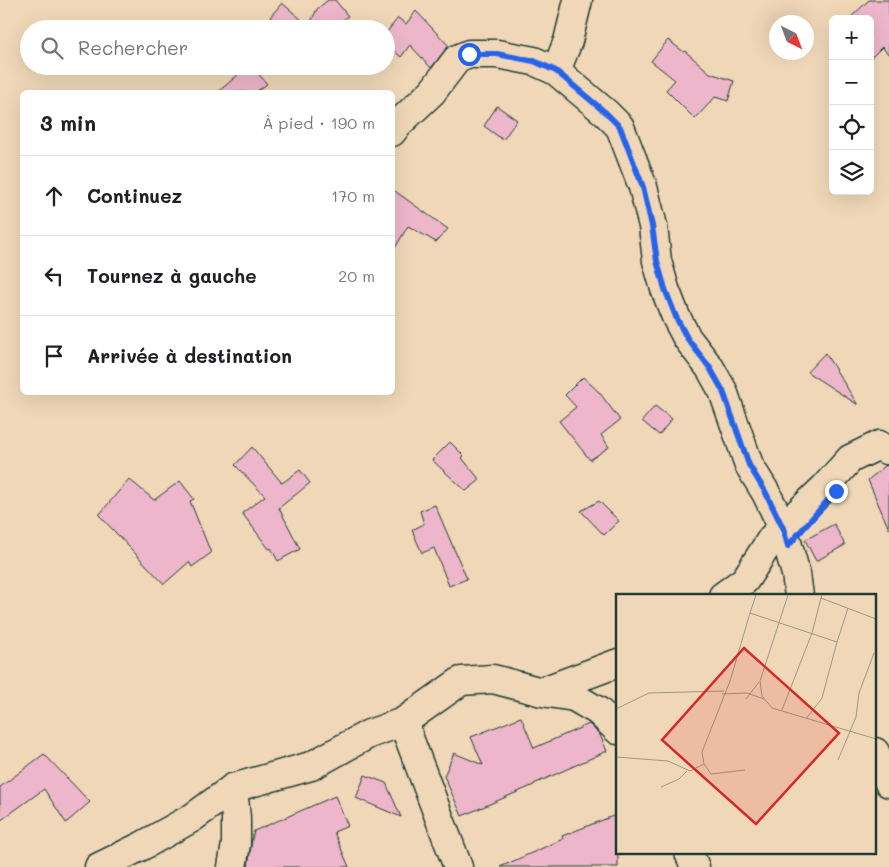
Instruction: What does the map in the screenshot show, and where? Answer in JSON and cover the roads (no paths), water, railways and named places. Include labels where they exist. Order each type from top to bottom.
[{"type":"street","points":[[556,71],[568,41],[578,0]]},
{"type":"street","points":[[395,128],[432,92],[457,59],[469,54],[497,54],[534,61],[556,71],[620,127],[643,187],[652,226],[657,261],[665,289],[687,338],[710,368],[723,391],[749,465],[766,493],[786,537],[800,594]]},
{"type":"street","points":[[726,594],[745,580],[772,538],[786,537],[836,491],[887,449]]},
{"type":"street","points":[[542,692],[616,664]]},
{"type":"street","points":[[99,867],[192,818],[233,788],[311,766],[369,734],[403,722],[461,681],[493,679],[542,692],[574,697],[598,711],[616,728]]},
{"type":"street","points":[[403,722],[458,867]]},
{"type":"street","points":[[876,754],[889,783]]},
{"type":"street","points":[[232,867],[236,844],[233,788]]},
{"type":"street","points":[[689,854],[695,867]]}]
